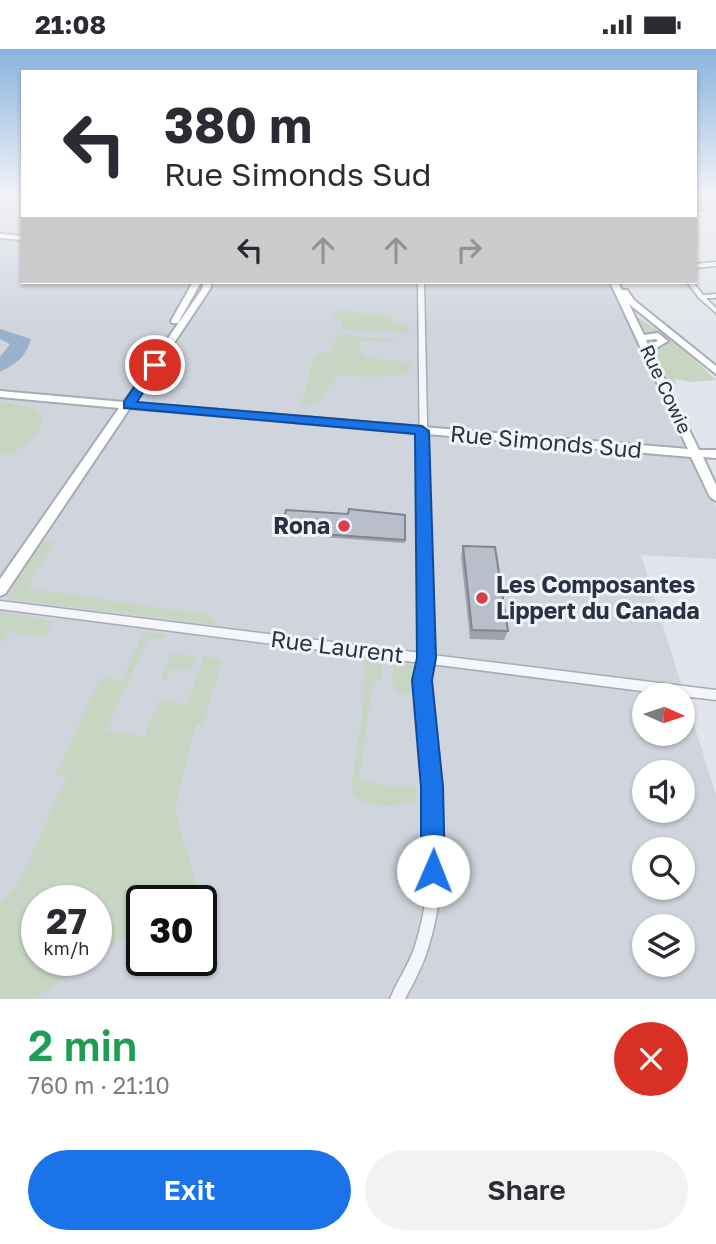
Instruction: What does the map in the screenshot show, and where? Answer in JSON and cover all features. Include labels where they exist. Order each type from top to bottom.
[{"type":"street","points":[[697,266],[716,264]]},
{"type":"street","points":[[124,407],[196,284]]},
{"type":"street","points":[[0,590],[207,284]]},
{"type":"street","points":[[397,999],[422,944],[432,896],[432,787],[422,680],[427,658],[421,284]]},
{"type":"street","name":"Rue Cowie","points":[[617,284],[716,496]]},
{"type":"street","points":[[618,284],[631,302],[716,371]]},
{"type":"street","points":[[691,284],[716,310]]},
{"type":"street","points":[[701,297],[716,296]]},
{"type":"street","points":[[621,297],[639,315],[681,341]]},
{"type":"street","points":[[642,338],[658,336],[664,341],[648,349]]},
{"type":"street","name":"Rue Simonds Sud","points":[[0,394],[124,407],[716,454]]},
{"type":"street","name":"Rue Laurent","points":[[0,605],[716,695]]},
{"type":"shaded area","points":[[0,239],[21,239],[21,284],[613,284],[716,507],[716,559],[641,555],[681,683],[632,683],[632,746],[695,746],[695,728],[716,795],[716,999],[0,999]]},
{"type":"green space","points":[[343,310],[390,316],[392,322],[406,325],[411,333],[342,329],[342,319],[331,317],[333,313]]},
{"type":"green space","points":[[634,315],[672,339],[716,380],[691,382],[676,379],[675,384],[669,384],[653,349],[666,345],[668,340],[658,333],[642,333]]},
{"type":"green space","points":[[341,335],[408,341],[366,340],[359,343],[359,351],[367,358],[413,362],[408,374],[376,377],[336,376],[318,404],[301,405],[313,359],[320,352],[329,353]]},
{"type":"green space","points":[[0,402],[32,407],[43,415],[40,430],[13,455],[0,453]]},
{"type":"green space","points":[[42,541],[54,542],[27,588],[209,615],[217,625],[9,599],[10,588]]},
{"type":"green space","points":[[0,613],[54,621],[45,637],[7,632],[0,644]]},
{"type":"green space","points":[[144,631],[166,634],[164,639],[148,638],[106,730],[144,737],[159,701],[187,704],[204,656],[223,659],[202,724],[196,724],[175,810],[197,885],[126,885],[126,936],[112,945],[112,885],[21,885],[21,976],[68,976],[35,999],[0,999],[0,902],[17,887],[67,776],[55,776],[101,678],[122,681]]},
{"type":"green space","points":[[171,653],[196,656],[191,671],[171,668],[166,680],[161,679]]},
{"type":"green space","points":[[364,660],[382,662],[381,680],[373,680],[359,779],[391,787],[416,787],[418,799],[402,805],[376,805],[353,795],[352,782],[363,708]]},
{"type":"green space","points":[[394,663],[411,665],[418,672],[419,697],[395,692],[396,683],[392,682]]},
{"type":"water","points":[[0,329],[31,339],[20,359],[0,372],[0,357],[10,344],[0,339]]},
{"type":"building","name":"Rona","points":[[349,509],[405,515],[405,540],[281,531],[286,510],[348,514]]},
{"type":"building","name":"Les Composantes Lippert du Canada","points":[[463,546],[495,547],[508,631],[472,630]]},
{"type":"place","name":"Rona","points":[[344,526]]},
{"type":"place","name":"Les Composantes Lippert du Canada","points":[[482,598]]},
{"type":"route","points":[[155,365],[128,405],[422,431],[427,658],[422,680],[432,787],[433,871]]}]
